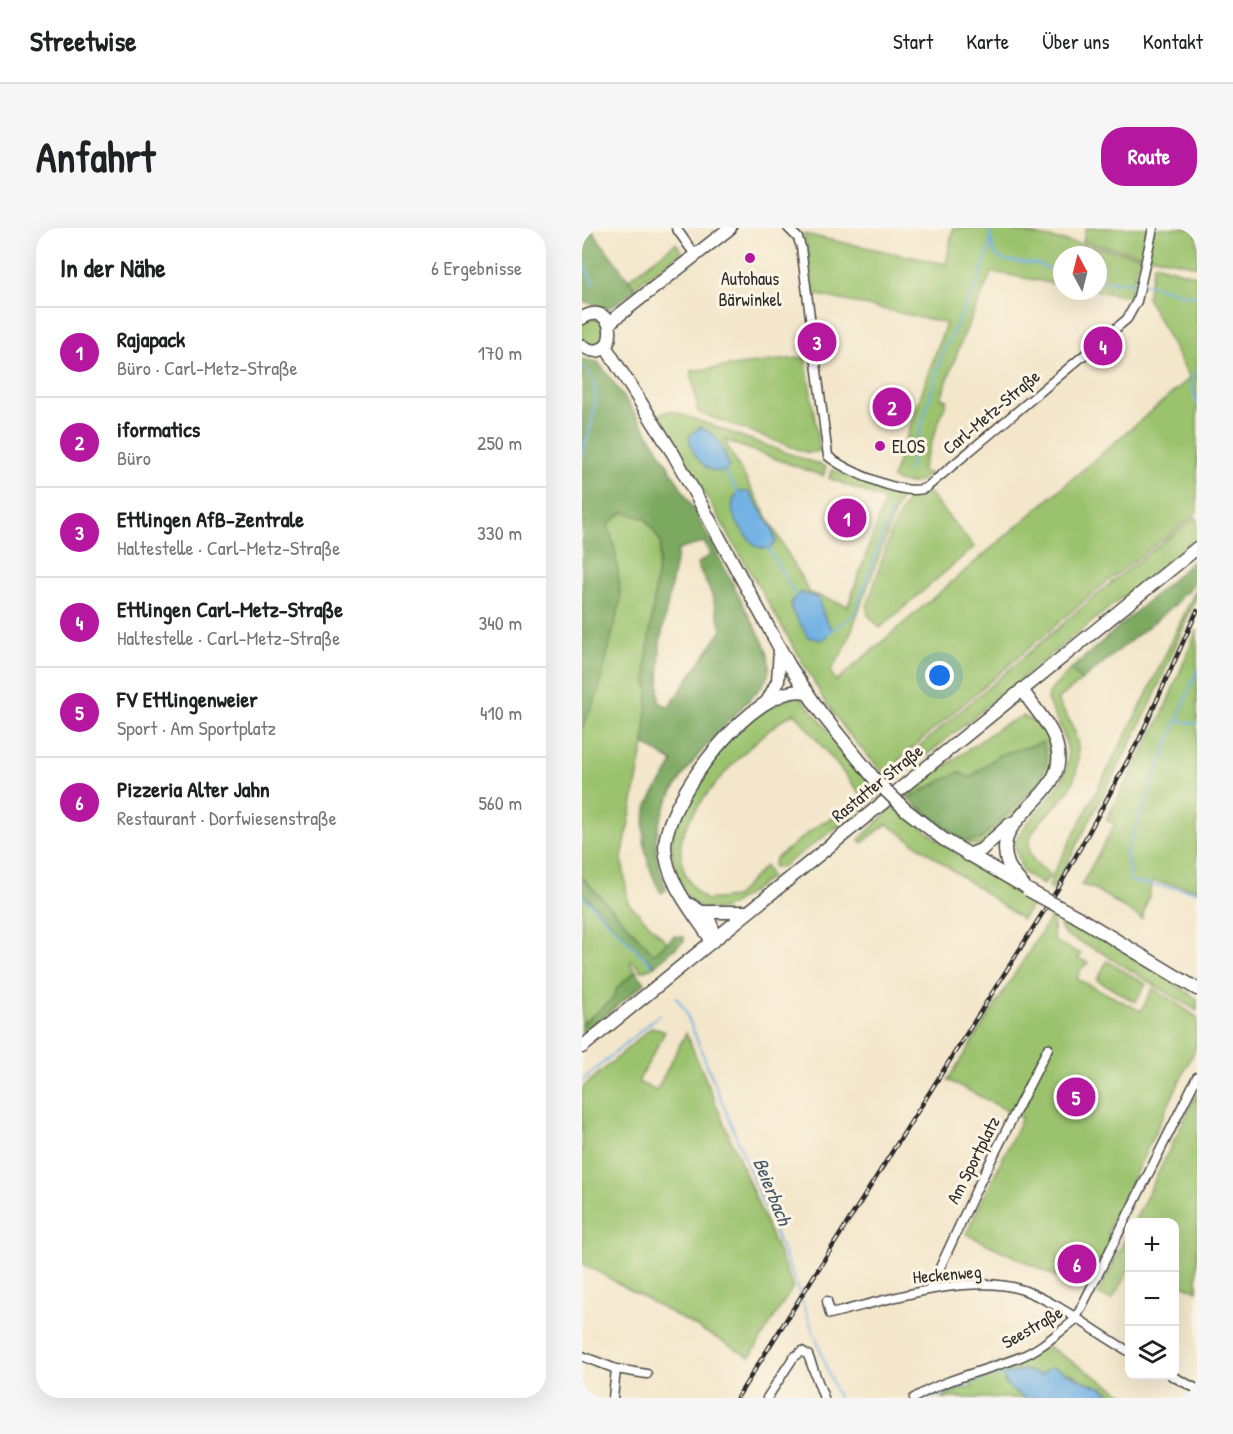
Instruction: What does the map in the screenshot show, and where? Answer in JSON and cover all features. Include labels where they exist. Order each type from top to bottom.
[{"type":"main road","points":[[609,323],[730,228]]},
{"type":"main road","points":[[582,318],[600,315],[609,323],[612,333],[605,346],[594,350],[582,346]]},
{"type":"main road","points":[[605,346],[679,465],[780,649],[807,692],[844,743],[877,782],[906,810],[968,855],[1076,915],[1197,989]]},
{"type":"main road","name":"Rastatter Straße","points":[[582,1047],[1197,548]]},
{"type":"main road","points":[[714,939],[676,887],[665,848],[673,814],[684,792],[720,746],[768,700],[778,681],[780,649]]},
{"type":"main road","points":[[968,855],[981,850],[1018,819],[1042,794],[1054,777],[1059,761],[1051,730],[1022,689]]},
{"type":"main road","points":[[768,700],[788,691],[807,692]]},
{"type":"main road","points":[[1018,819],[1005,840],[1005,854],[1009,867],[1026,888]]},
{"type":"main road","points":[[687,903],[703,912],[713,926],[714,939]]},
{"type":"main road","points":[[703,912],[747,912]]},
{"type":"street","points":[[676,228],[695,255]]},
{"type":"street","name":"Carl-Metz-Straße","points":[[788,228],[798,238],[801,247],[828,456],[842,467],[911,492],[927,487],[1120,326],[1135,307],[1153,228]]},
{"type":"street","name":"Am Sportplatz","points":[[930,1289],[976,1190],[1048,1048]]},
{"type":"street","points":[[1075,1320],[1197,1077]]},
{"type":"street","name":"Heckenweg","points":[[827,1301],[830,1314],[930,1289],[1007,1286],[1031,1293],[1075,1320]]},
{"type":"street","name":"Seestraße","points":[[914,1398],[944,1382],[1019,1358],[1045,1343],[1075,1320],[1125,1349]]},
{"type":"street","points":[[767,1398],[792,1358],[802,1351],[808,1355],[824,1398]]},
{"type":"street","points":[[582,1356],[616,1369],[647,1374]]},
{"type":"street","points":[[613,1398],[616,1369]]},
{"type":"street","points":[[1179,1380],[1197,1389]]},
{"type":"green space","points":[[582,228],[590,228],[636,289],[608,309],[582,301]]},
{"type":"green space","points":[[953,228],[1014,228],[1015,231],[1090,246],[1053,246],[1053,283],[992,272],[963,337],[941,398],[947,400],[921,471],[930,474],[920,481],[903,482],[892,479],[946,323],[813,294],[808,249],[803,234],[946,264]]},
{"type":"green space","points":[[1086,228],[1197,228],[1197,266],[1107,246],[1083,242]]},
{"type":"green space","points":[[676,243],[682,252],[634,287],[629,279]]},
{"type":"green space","points":[[1107,249],[1140,256],[1129,297],[1107,293]]},
{"type":"green space","points":[[1154,264],[1197,276],[1197,513],[1105,583],[898,760],[901,762],[1113,581],[1194,518],[1197,518],[1197,537],[892,783],[847,732],[825,701],[659,414],[672,411],[826,467],[823,476],[724,440],[810,593],[848,606],[885,500],[829,478],[832,470],[901,496],[845,648],[830,671],[836,681],[1190,378],[1147,298]]},
{"type":"green space","points":[[591,318],[603,322],[606,339],[595,346],[582,340],[582,324]]},
{"type":"green space","points":[[805,357],[820,451],[808,453],[698,412],[691,371]]},
{"type":"green space","points":[[582,359],[598,362],[660,452],[762,640],[768,654],[769,670],[759,690],[715,735],[687,770],[665,808],[658,827],[656,846],[658,863],[667,890],[661,893],[645,849],[645,814],[673,762],[644,744],[648,693],[646,664],[661,542],[646,519],[623,512],[608,525],[615,549],[621,599],[598,693],[582,728]],"holes":[[[704,542],[710,555],[697,564],[712,595],[722,630],[669,707],[659,702],[660,643],[678,550]]]},
{"type":"green space","points":[[929,493],[974,547],[880,628],[868,615],[867,607],[890,535],[908,498]]},
{"type":"green space","points":[[623,512],[646,519],[661,542],[646,664],[648,693],[644,744],[622,858],[628,903],[667,942],[654,954],[582,877],[582,728],[608,525]]},
{"type":"green space","points":[[1197,558],[1197,577],[1188,592],[1182,594],[1176,604],[1081,681],[1071,669]]},
{"type":"green space","points":[[1197,587],[1197,595],[1150,706],[1053,890],[1049,887],[1052,876],[1145,698]]},
{"type":"green space","points":[[1197,630],[1197,889],[1153,881],[1142,919],[1093,888],[1081,885],[1115,824],[1106,820],[1162,715]]},
{"type":"green space","points":[[1071,669],[1081,681],[1057,700],[1076,735],[1078,753],[1076,773],[1069,790],[1040,822],[1030,840],[1029,849],[1033,859],[1050,875],[1043,885],[1023,872],[1014,843],[1029,820],[1058,786],[1064,774],[1068,761],[1067,747],[1047,699],[1051,690]]},
{"type":"green space","points":[[798,694],[882,795],[780,868],[773,866],[775,859],[821,823],[852,809],[864,798],[795,713],[781,721],[746,751],[710,790],[696,809],[681,843],[683,868],[686,875],[694,889],[706,900],[735,897],[765,866],[771,877],[730,906],[717,910],[703,908],[692,901],[683,890],[677,876],[672,845],[676,819],[682,805],[713,758],[739,730],[765,710]]},
{"type":"green space","points":[[1023,716],[1042,726],[1053,749],[1051,773],[1038,790],[981,846],[963,843],[913,805],[932,817],[999,755],[970,778],[959,772],[908,798],[904,795],[1003,725]]},
{"type":"green space","points":[[1043,742],[1047,760],[1039,783],[980,840],[964,841],[908,798],[959,772],[970,778],[999,755]]},
{"type":"green space","points":[[894,806],[973,866],[1035,901],[1022,919],[887,824],[862,843],[859,840]]},
{"type":"green space","points":[[582,877],[654,954],[674,936],[684,937],[684,941],[655,965],[637,951],[582,893]]},
{"type":"green space","points":[[582,893],[637,951],[655,966],[642,971],[632,961],[630,964],[636,971],[618,987],[612,1000],[582,1024]]},
{"type":"green space","points":[[1054,912],[1057,914],[1053,924],[1054,941],[1081,954],[1078,958],[1088,963],[1080,970],[1077,979],[1141,1011],[1153,988],[1197,1017],[1197,1045],[1107,1233],[1113,1236],[1088,1287],[1061,1275],[1059,1278],[966,1234],[1022,1118],[948,1080]]},
{"type":"green space","points":[[1062,916],[1122,948],[1197,999],[1197,1011],[1101,952],[1065,935],[1060,926]]},
{"type":"green space","points":[[1107,961],[1146,984],[1135,1002],[1097,980]]},
{"type":"green space","points":[[636,971],[645,983],[582,1034],[582,1024],[612,1000],[618,987]]},
{"type":"green space","points":[[652,1027],[665,1032],[638,1082],[656,1091],[686,1033],[793,1287],[750,1357],[582,1263],[582,1088]]},
{"type":"green space","points":[[1197,1093],[1197,1291],[1179,1284],[1179,1218],[1136,1218]]},
{"type":"green space","points":[[1125,1239],[1125,1276],[1112,1300],[1098,1294]]},
{"type":"green space","points":[[1047,1346],[1130,1398],[1114,1398],[1109,1391],[1102,1387],[1093,1387],[1071,1373],[1040,1375],[1023,1370],[1003,1376],[1005,1384],[1025,1398],[942,1398],[954,1391],[973,1387],[969,1375]]},
{"type":"water","points":[[699,427],[712,434],[719,442],[729,466],[725,471],[711,470],[696,457],[689,437]]},
{"type":"water","points":[[738,492],[749,492],[772,528],[776,542],[769,549],[756,547],[736,521],[732,507]]},
{"type":"water","points":[[801,592],[818,598],[825,619],[832,629],[823,640],[808,637],[792,610],[791,602]]},
{"type":"water","points":[[1052,1367],[1101,1387],[1114,1398],[1025,1398],[1008,1386],[1003,1375],[1023,1370],[1040,1375]]},
{"type":"waterway","points":[[989,228],[994,253],[1002,260],[1038,264],[1053,271]]},
{"type":"waterway","points":[[908,472],[943,352],[979,280],[991,241]]},
{"type":"waterway","points":[[582,257],[593,284]]},
{"type":"waterway","points":[[1107,281],[1148,284],[1197,296]]},
{"type":"waterway","points":[[582,366],[590,374],[595,396],[592,422],[582,456]]},
{"type":"waterway","points":[[1197,369],[1191,382],[1197,404]]},
{"type":"waterway","points":[[725,471],[738,493]]},
{"type":"waterway","points":[[827,634],[854,615],[891,510]]},
{"type":"waterway","points":[[768,548],[797,598]]},
{"type":"waterway","points":[[1197,670],[1126,852],[1131,882],[1197,891]]},
{"type":"waterway","points":[[1177,720],[1197,724]]},
{"type":"waterway","name":"Beierbach","points":[[582,896],[652,965]]},
{"type":"waterway","name":"Beierbach","points":[[676,997],[684,1008],[794,1279],[838,1398]]},
{"type":"waterway","points":[[582,1081],[659,1015]]},
{"type":"waterway","name":"Beierbach","points":[[932,1398],[987,1377],[1003,1375]]},
{"type":"railway","points":[[737,1398],[1059,887],[1140,738],[1197,611]]},
{"type":"place","name":"Autohaus Bärwinkel","points":[[750,258]]},
{"type":"place","name":"Ettlingen AfB-Zentrale","points":[[817,342]]},
{"type":"place","name":"Ettlingen Carl-Metz-Straße","points":[[1103,346]]},
{"type":"place","name":"iformatics","points":[[892,407]]},
{"type":"place","name":"ELOS","points":[[880,446]]},
{"type":"place","name":"Rajapack","points":[[847,518]]},
{"type":"place","name":"FV Ettlingenweier","points":[[1076,1097]]},
{"type":"place","name":"Pizzeria Alter Jahn","points":[[1077,1264]]}]
